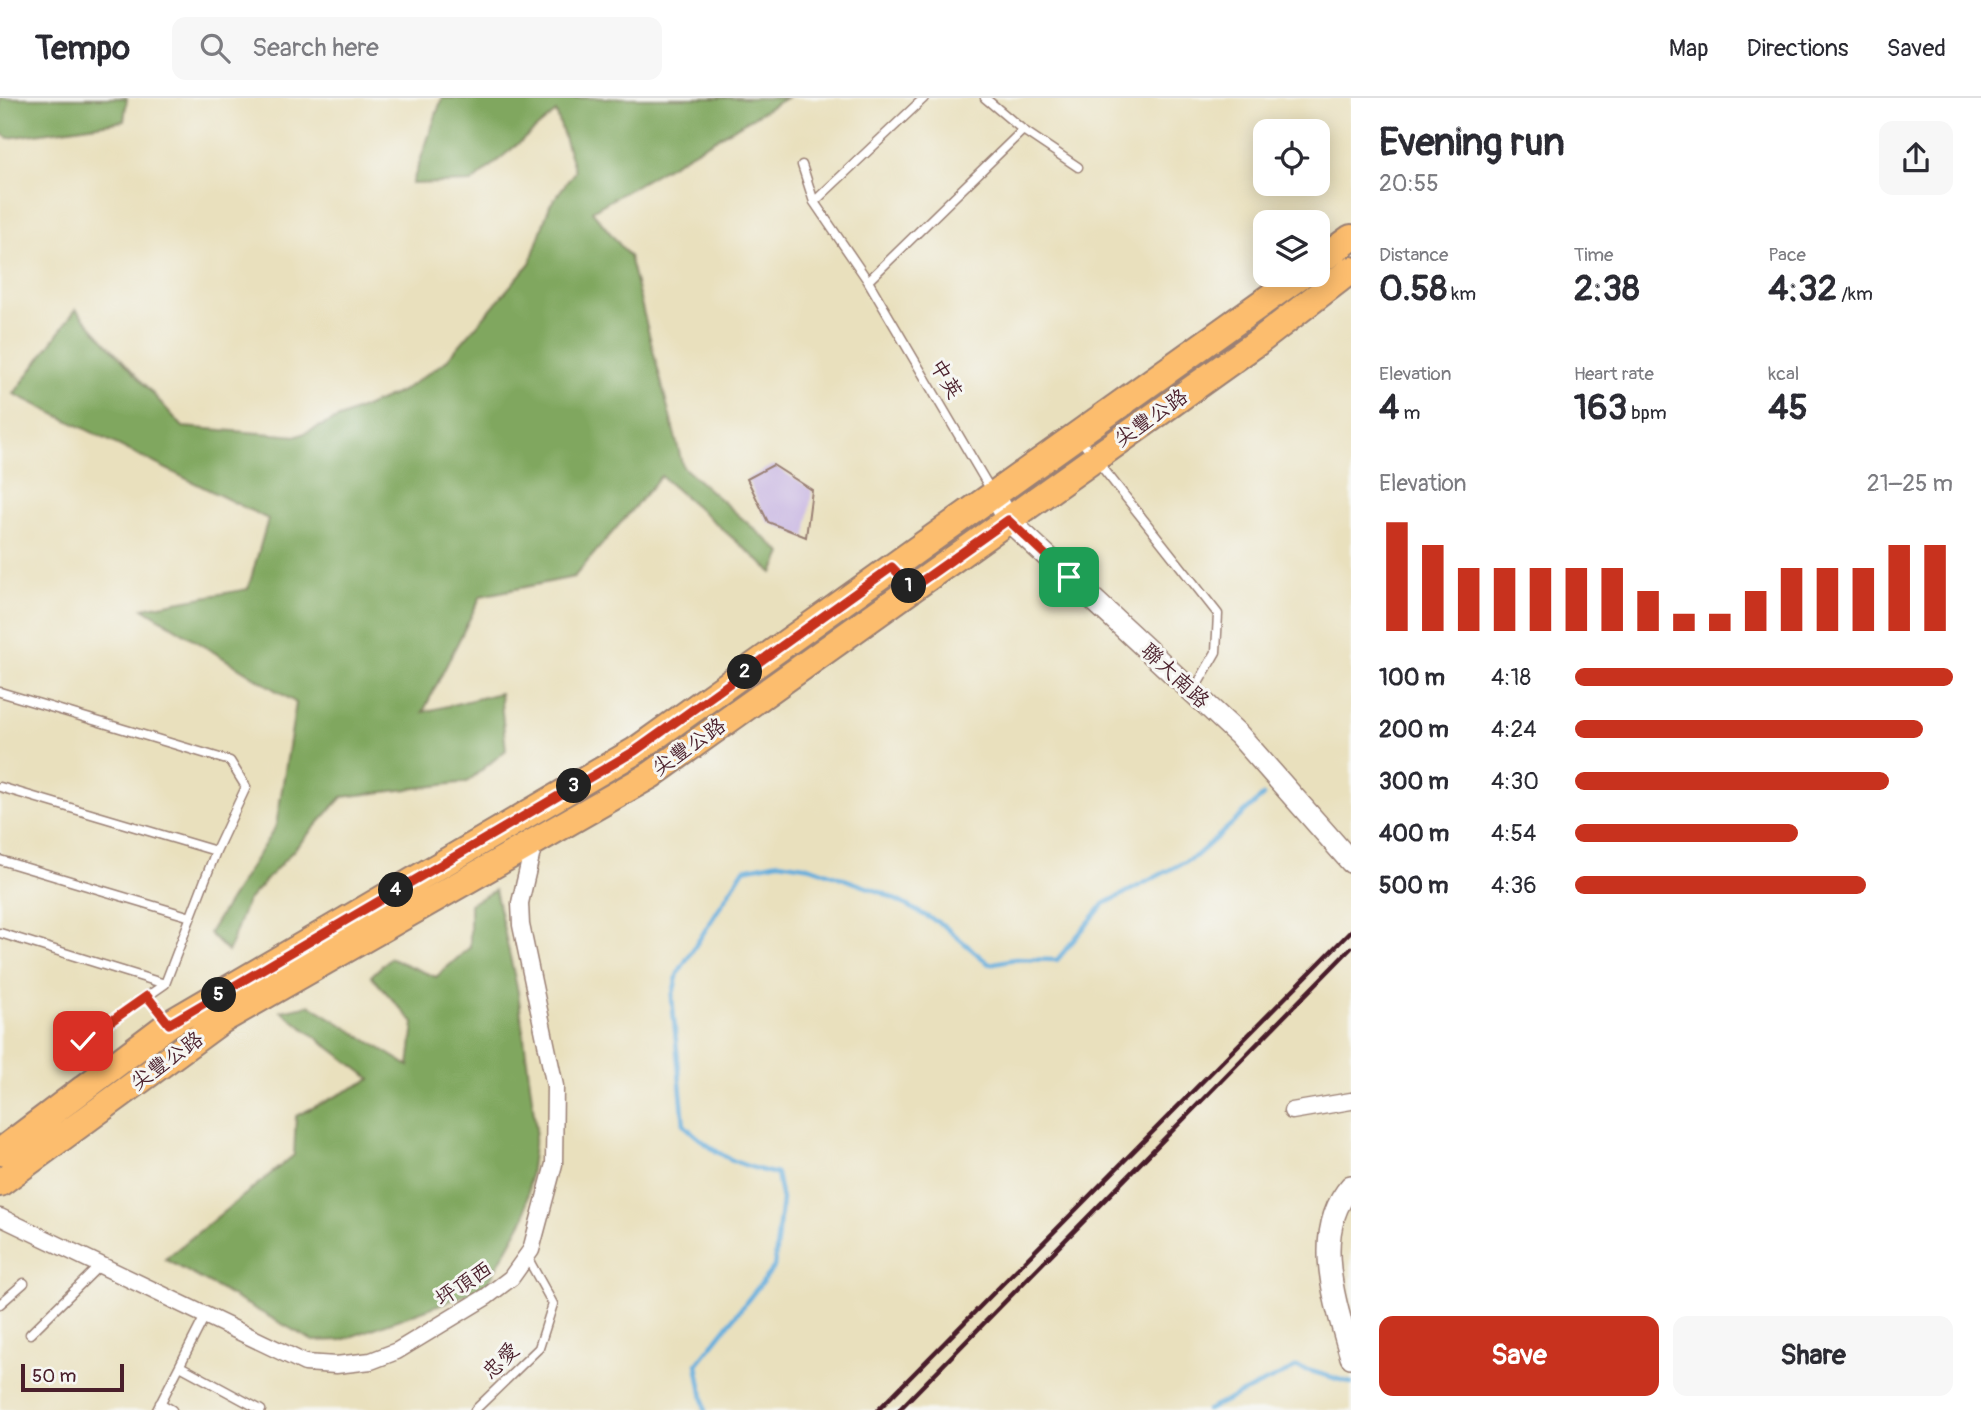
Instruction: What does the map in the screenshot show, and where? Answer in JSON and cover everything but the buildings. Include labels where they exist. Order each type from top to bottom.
[{"type":"main road","points":[[1330,253],[1351,238]]},
{"type":"main road","name":"尖豐公路","points":[[0,1152],[169,1024],[635,751],[902,578],[1008,520],[1258,342],[1351,270]]},
{"type":"main road","name":"尖豐公路","points":[[0,1183],[222,1020],[651,775],[902,578],[994,495],[1284,287]]},
{"type":"street","name":"聯大南路","points":[[994,495],[1008,520],[1238,735],[1351,862]]},
{"type":"street","points":[[521,816],[536,841]]},
{"type":"street","name":"坪頂西","points":[[0,1217],[305,1363],[336,1366],[371,1361],[397,1351],[486,1297],[511,1278],[531,1251],[554,1164],[555,1086],[521,925],[520,903],[536,841]]},
{"type":"street","points":[[1292,1111],[1351,1101]]},
{"type":"street","points":[[1351,1186],[1333,1210],[1328,1242],[1351,1357]]},
{"type":"lane","points":[[814,202],[924,98]]},
{"type":"lane","points":[[985,98],[1023,130],[1077,167]]},
{"type":"lane","points":[[868,281],[1023,130]]},
{"type":"lane","name":"中英","points":[[802,165],[814,202],[868,281],[994,495]]},
{"type":"lane","points":[[1077,436],[1218,614],[1216,652],[1192,692]]},
{"type":"lane","points":[[0,692],[230,761],[246,787],[216,851],[165,984],[83,1041]]},
{"type":"lane","points":[[0,787],[216,851]]},
{"type":"lane","points":[[0,860],[191,917]]},
{"type":"lane","points":[[0,933],[165,984]]},
{"type":"lane","points":[[147,996],[169,1024]]},
{"type":"lane","name":"忠愛","points":[[475,1410],[539,1348],[553,1304],[527,1257]]},
{"type":"lane","points":[[30,1334],[100,1265]]},
{"type":"lane","points":[[0,1304],[24,1283]]},
{"type":"lane","points":[[172,1410],[159,1407],[205,1316]]},
{"type":"lane","points":[[180,1366],[261,1410]]},
{"type":"green space","points":[[0,98],[127,98],[124,121],[8,138],[0,133]]},
{"type":"green space","points":[[442,98],[786,98],[592,211],[629,256],[683,467],[782,553],[773,573],[661,476],[574,577],[481,596],[423,712],[500,693],[506,750],[467,782],[342,797],[247,901],[228,952],[209,933],[276,826],[296,703],[143,608],[248,589],[268,519],[14,394],[76,309],[183,427],[298,436],[402,391],[446,361],[530,263],[550,205],[575,171],[556,112],[472,182],[412,184]]},
{"type":"green space","points":[[495,890],[518,992],[536,1129],[525,1217],[485,1288],[342,1340],[313,1341],[165,1259],[294,1155],[296,1116],[371,1079],[281,1011],[310,1005],[409,1066],[414,1023],[371,976],[390,958],[436,977],[470,947],[470,904]]},
{"type":"waterway","points":[[705,1410],[697,1364],[774,1267],[782,1200],[777,1174],[749,1167],[727,1157],[706,1144],[684,1125],[672,998],[678,973],[744,869],[779,862],[811,867],[883,893],[943,925],[989,964],[1015,959],[1057,960],[1104,904],[1196,856],[1263,796]]},
{"type":"waterway","points":[[1207,1410],[1297,1367],[1351,1383]]},
{"type":"railway","points":[[878,1410],[1351,931]]},
{"type":"railway","points":[[899,1410],[1351,948]]},
{"type":"route","points":[[83,1041],[147,996],[169,1024],[635,751],[892,567],[912,588],[1008,520],[1069,577]]}]
